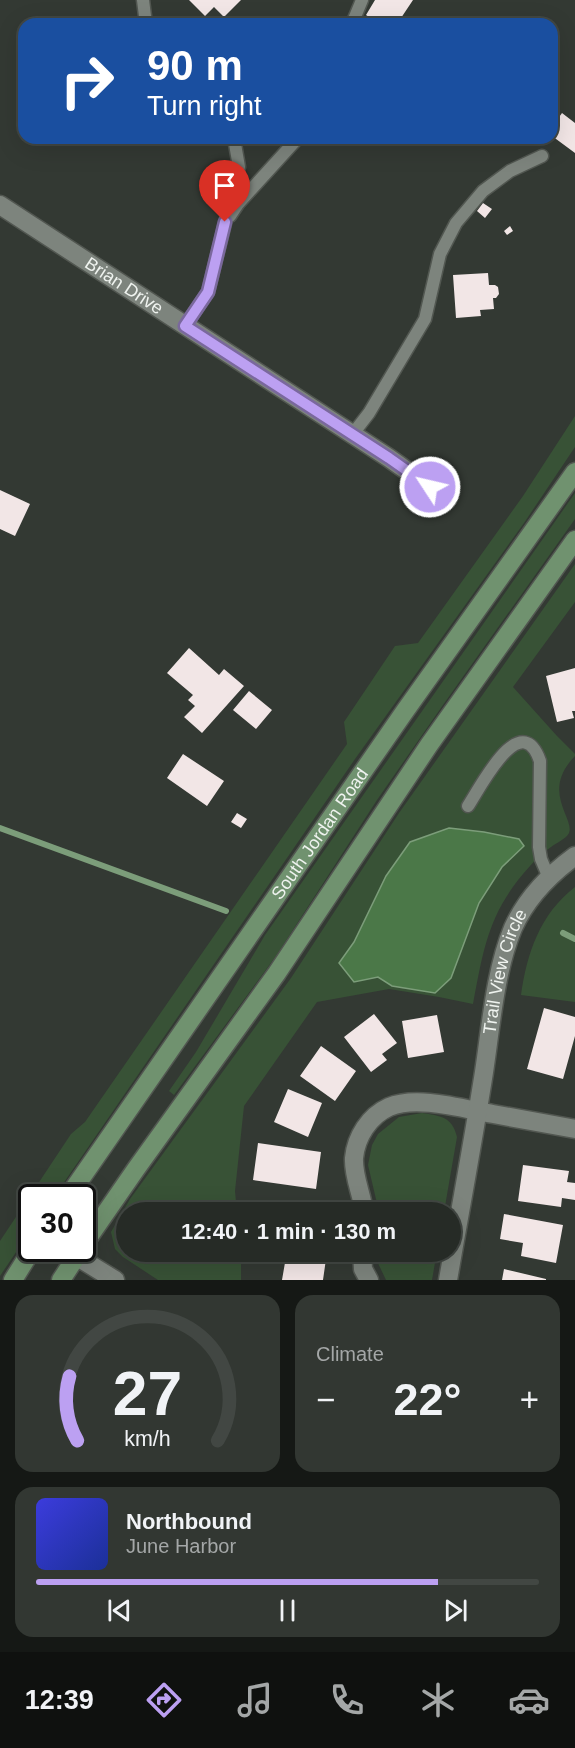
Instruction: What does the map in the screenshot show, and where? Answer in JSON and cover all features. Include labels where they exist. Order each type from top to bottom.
[{"type":"main road","name":"South Jordan Road","points":[[77,1184],[398,721],[575,472]]},
{"type":"main road","points":[[96,1223],[277,973],[429,745],[575,540]]},
{"type":"main road","points":[[13,1280],[24,1262]]},
{"type":"main road","points":[[61,1280],[70,1262]]},
{"type":"street","name":"Brian Drive","points":[[0,205],[430,487]]},
{"type":"street","name":"Trail View Circle","points":[[448,1280],[500,973],[508,942],[520,914],[538,889],[575,856]]},
{"type":"street","points":[[362,1202],[354,1157],[359,1137],[364,1128],[381,1112],[397,1104],[418,1102],[575,1129]]},
{"type":"street","points":[[92,1262],[115,1280]]},
{"type":"street","points":[[363,1262],[363,1269],[369,1280]]},
{"type":"lane","points":[[143,0],[145,18]]},
{"type":"lane","points":[[354,18],[362,0]]},
{"type":"lane","points":[[185,326],[208,292],[238,167],[235,144]]},
{"type":"lane","points":[[225,222],[238,204],[293,144]]},
{"type":"lane","points":[[352,435],[369,413],[425,319],[440,254],[456,223],[483,191],[510,171],[542,156]]},
{"type":"lane","points":[[468,806],[495,764],[509,748],[516,742],[523,742],[530,746],[540,761],[539,847],[549,878]]},
{"type":"shaded area","points":[[575,416],[575,447],[524,523],[355,759],[63,1184],[38,1184],[71,1134],[85,1122],[347,744],[344,722],[395,646],[418,643],[523,496]]},
{"type":"shaded area","points":[[575,493],[575,519],[377,800],[276,956],[174,1095],[169,1091],[196,1052],[265,935]]},
{"type":"shaded area","points":[[575,564],[575,602],[513,687],[575,754],[565,769],[560,781],[559,792],[570,827],[569,833],[535,861],[505,898],[490,930],[473,1004],[389,989],[317,1002],[244,1106],[235,1191],[236,1202],[128,1202],[291,978],[399,813]]},
{"type":"shaded area","points":[[449,828],[519,839],[524,846],[502,867],[479,903],[451,978],[435,993],[392,986],[378,977],[354,982],[339,963],[354,942],[386,876],[410,842]]},
{"type":"shaded area","points":[[575,887],[575,1002],[521,995],[531,949],[537,935],[553,909]]},
{"type":"shaded area","points":[[422,1113],[440,1116],[448,1121],[455,1130],[457,1137],[446,1202],[377,1202],[368,1165],[372,1145],[378,1134],[399,1117]]},
{"type":"shaded area","points":[[18,1214],[18,1249],[0,1276],[0,1241]]},
{"type":"shaded area","points":[[116,1223],[116,1250],[115,1249],[111,1232]]},
{"type":"shaded area","points":[[131,1262],[241,1262],[241,1280],[158,1280]]},
{"type":"shaded area","points":[[377,1262],[435,1262],[432,1280],[386,1280]]},
{"type":"building","points":[[189,0],[241,0],[224,17],[214,7],[205,16]]},
{"type":"building","points":[[375,0],[413,0],[401,18],[370,18],[366,15]]},
{"type":"building","points":[[562,113],[575,123],[575,153],[558,140],[558,119]]},
{"type":"building","points":[[483,203],[492,209],[485,218],[477,211]]},
{"type":"building","points":[[510,226],[513,231],[507,235],[504,231]]},
{"type":"building","points":[[488,273],[489,285],[498,287],[499,294],[493,298],[494,309],[480,310],[481,316],[456,318],[453,275]]},
{"type":"building","points":[[0,490],[30,504],[15,536],[0,529]]},
{"type":"building","points":[[189,648],[219,675],[224,669],[244,686],[202,733],[184,717],[195,706],[188,700],[193,695],[167,673]]},
{"type":"building","points":[[575,668],[575,711],[572,711],[574,718],[557,722],[546,676]]},
{"type":"building","points":[[249,691],[272,710],[256,729],[233,710]]},
{"type":"building","points":[[183,754],[224,781],[207,806],[167,778]]},
{"type":"building","points":[[237,813],[247,819],[241,828],[231,822]]},
{"type":"building","points":[[544,1008],[575,1017],[575,1036],[563,1079],[527,1069]]},
{"type":"building","points":[[374,1014],[397,1043],[382,1054],[387,1060],[371,1072],[344,1037]]},
{"type":"building","points":[[437,1015],[444,1052],[408,1058],[402,1021]]},
{"type":"building","points":[[321,1046],[356,1071],[335,1101],[300,1076]]},
{"type":"building","points":[[288,1089],[322,1103],[308,1137],[274,1122]]},
{"type":"building","points":[[258,1143],[321,1152],[316,1189],[253,1180]]},
{"type":"building","points":[[523,1165],[569,1171],[567,1182],[575,1183],[575,1200],[562,1198],[561,1207],[518,1201]]},
{"type":"building","points":[[283,1200],[328,1201],[328,1202],[283,1202]]},
{"type":"building","points":[[504,1214],[563,1225],[556,1263],[521,1256],[523,1243],[500,1239]]},
{"type":"building","points":[[285,1262],[326,1262],[323,1280],[282,1280]]},
{"type":"building","points":[[504,1269],[546,1279],[546,1280],[502,1280]]},
{"type":"waterway","points":[[0,828],[226,911]]},
{"type":"waterway","points":[[563,933],[575,939]]},
{"type":"route","points":[[225,222],[208,292],[185,326],[430,487]]}]
